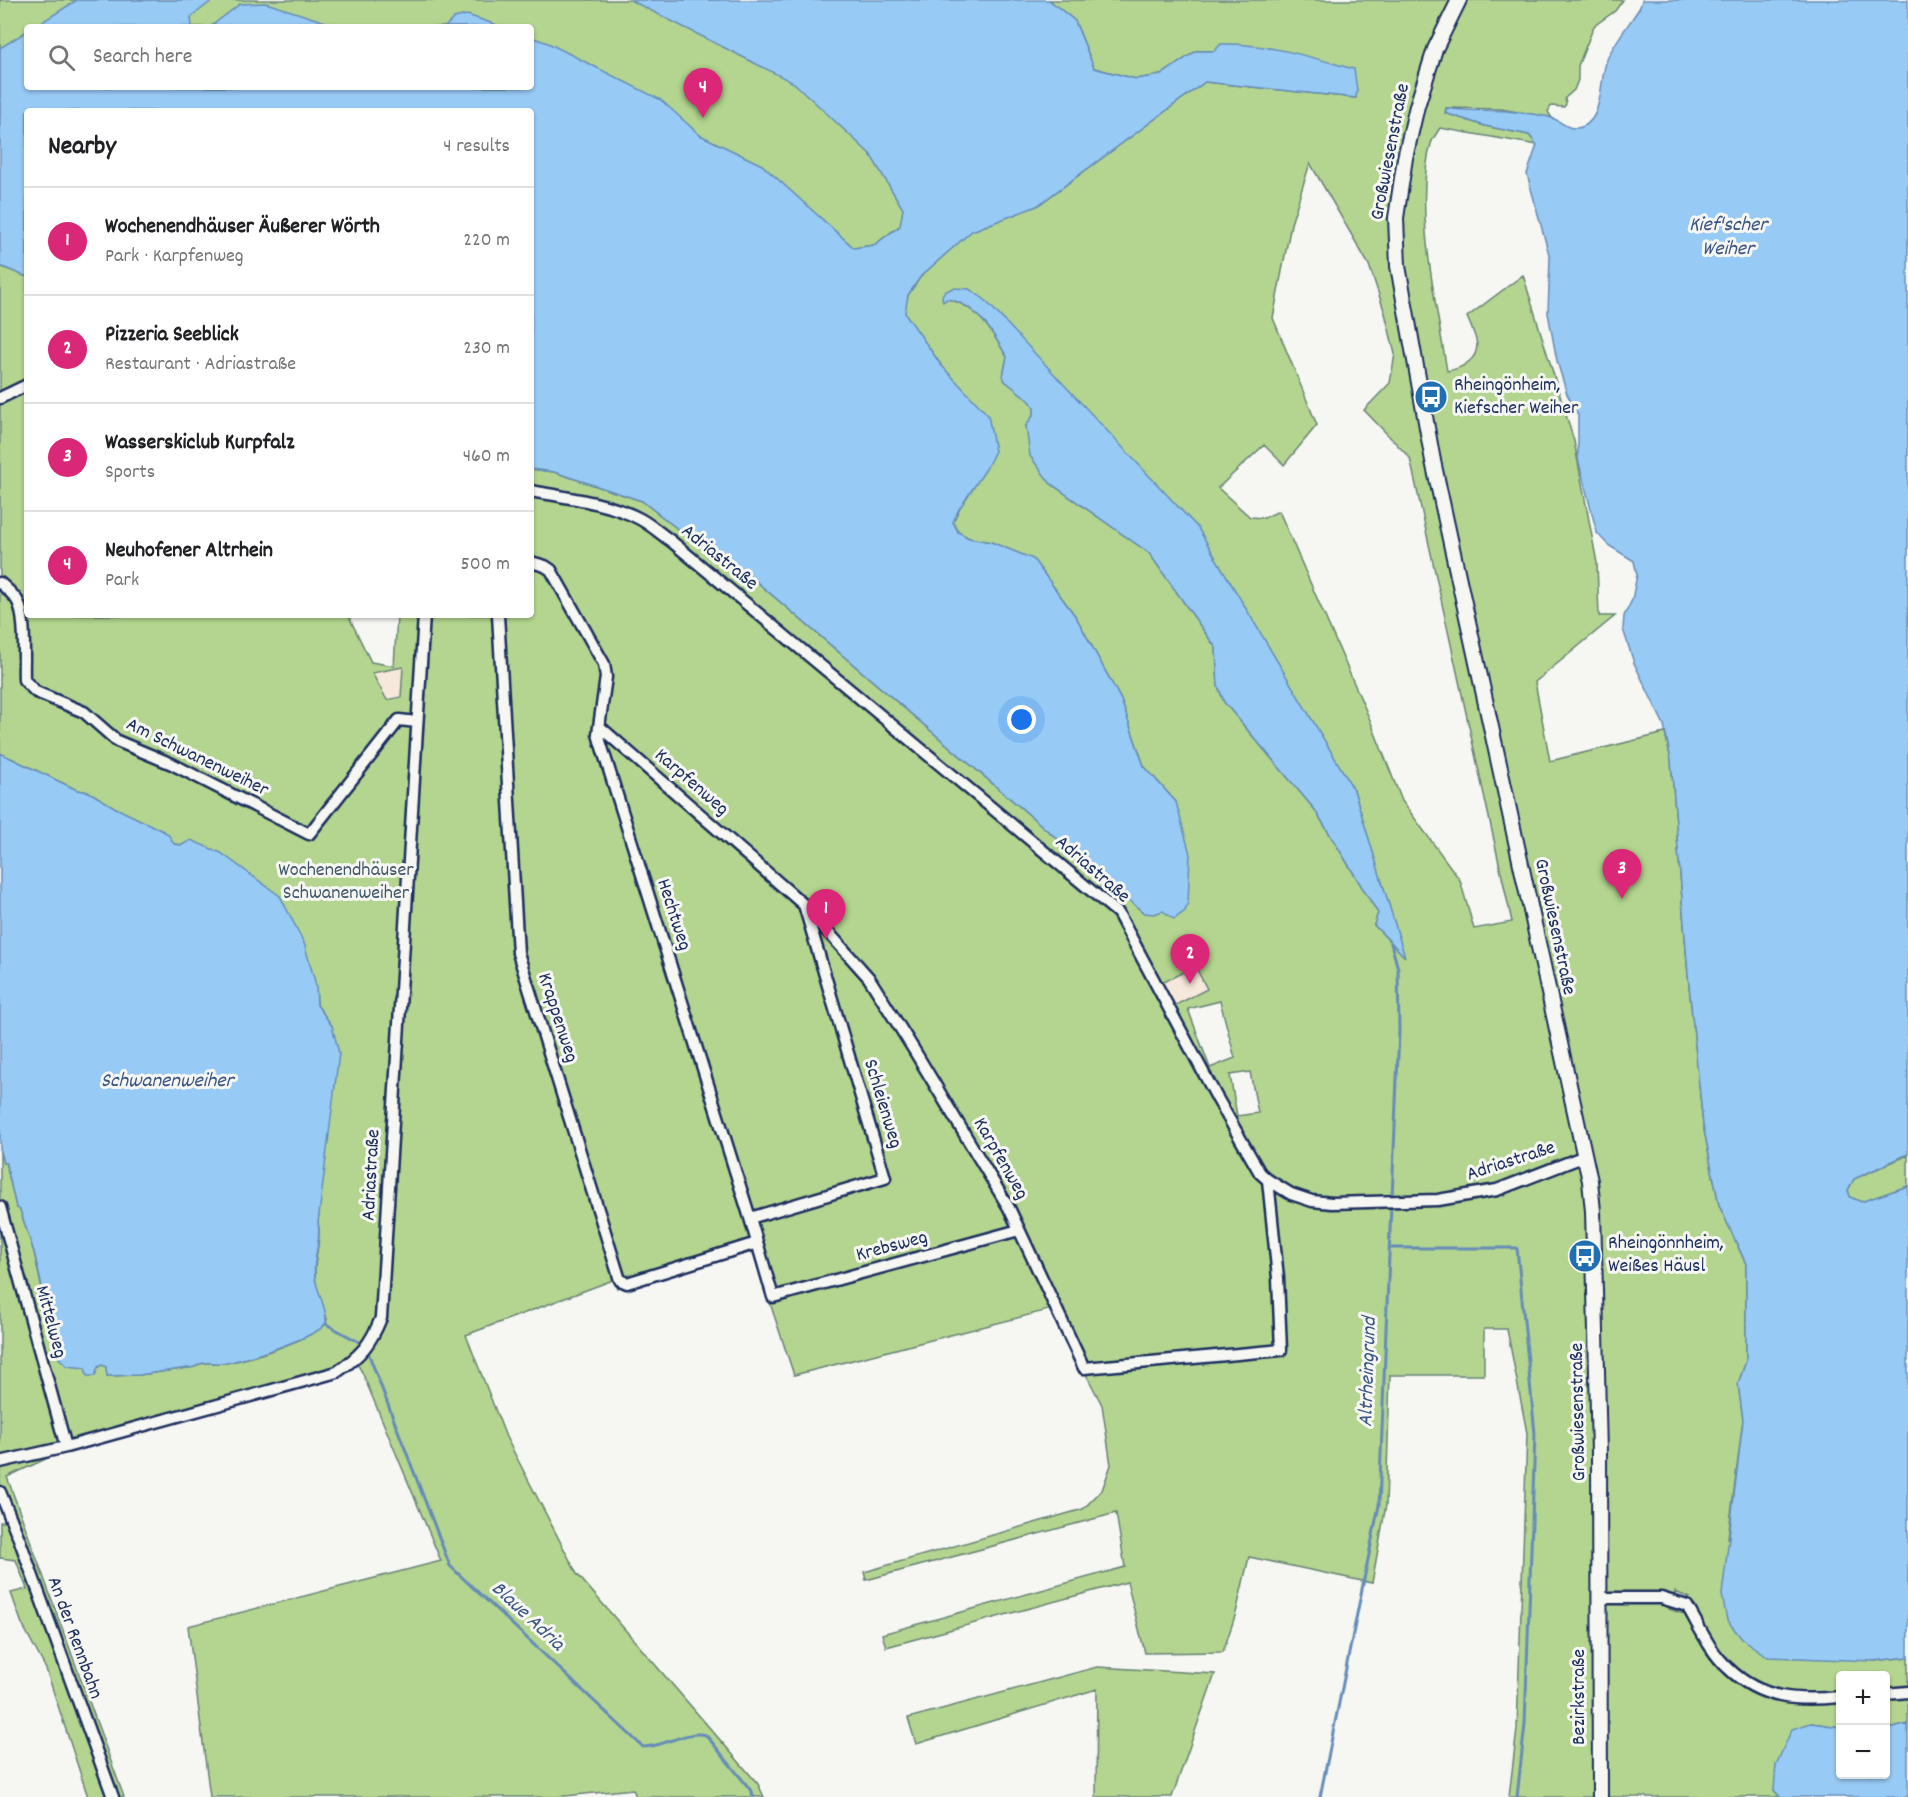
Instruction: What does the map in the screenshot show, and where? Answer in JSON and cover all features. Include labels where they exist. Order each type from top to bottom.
[{"type":"street","name":"Großwiesenstraße","points":[[1459,0],[1435,49],[1417,106],[1405,158],[1396,218],[1398,266],[1441,495],[1484,702],[1586,1156],[1593,1211],[1600,1598]]},
{"type":"street","points":[[0,398],[24,386]]},
{"type":"street","name":"Adriastraße","points":[[534,492],[595,504],[633,516],[647,524],[1118,913],[1217,1098],[1260,1173],[1268,1180],[1291,1194],[1312,1201],[1332,1203],[1438,1200],[1497,1190],[1586,1156]]},
{"type":"street","name":"Hechtweg","points":[[534,563],[551,570],[603,664],[606,677],[600,741],[773,1298]]},
{"type":"street","name":"Am Schwanenweiher","points":[[0,583],[18,602],[22,619],[24,680],[36,692],[84,712],[117,741],[172,764],[309,834],[399,720],[417,722]]},
{"type":"street","name":"Adriastraße","points":[[0,1462],[66,1447],[337,1372],[355,1360],[372,1340],[381,1318],[424,618]]},
{"type":"street","name":"Krappenweg","points":[[498,618],[518,953],[620,1280],[627,1283],[757,1243]]},
{"type":"street","name":"Karpfenweg","points":[[600,727],[804,905],[863,972],[884,1000],[1008,1208],[1084,1368],[1281,1350],[1278,1278],[1268,1180]]},
{"type":"street","name":"Schleienweg","points":[[750,1218],[885,1178],[804,905]]},
{"type":"street","name":"Mittelweg","points":[[0,1207],[66,1447]]},
{"type":"street","name":"Krebsweg","points":[[773,1298],[1019,1230]]},
{"type":"street","name":"An der Rennbahn","points":[[0,1492],[20,1540],[113,1797]]},
{"type":"street","points":[[1600,1598],[1661,1598],[1687,1606],[1716,1655],[1728,1668],[1748,1683],[1767,1693],[1788,1699],[1836,1697]]},
{"type":"street","name":"Bezirkstraße","points":[[1600,1598],[1600,1797]]},
{"type":"street","points":[[1890,1694],[1908,1692]]},
{"type":"shaded area","points":[[404,666],[401,697],[387,700],[372,673]]},
{"type":"shaded area","points":[[1196,966],[1207,989],[1172,1008],[1160,984]]},
{"type":"green space","name":"Wochenendhäuser Schwanenweiher","points":[[0,0],[719,0],[1037,206],[1205,82],[1356,98],[1215,51],[1196,51],[1161,75],[1136,79],[1094,68],[1075,21],[1049,0],[1623,0],[1615,11],[1594,26],[1578,66],[1578,80],[1574,90],[1565,98],[1564,107],[1551,106],[1548,112],[1552,118],[1501,109],[1446,108],[1445,113],[1485,126],[1529,135],[1537,145],[1440,128],[1433,138],[1426,169],[1424,197],[1428,257],[1447,371],[1469,362],[1476,352],[1476,340],[1467,317],[1523,275],[1574,441],[1597,563],[1599,616],[1615,616],[1535,682],[1550,761],[1665,733],[1671,760],[1688,975],[1703,1125],[1719,1205],[1746,1264],[1746,1361],[1738,1384],[1743,1420],[1728,1538],[1874,1661],[1908,1657],[1908,1724],[1890,1729],[1890,1671],[1836,1671],[1836,1726],[1811,1723],[1774,1790],[1780,1797],[1509,1797],[1517,1729],[1527,1433],[1507,1329],[1484,1329],[1484,1375],[1390,1375],[1386,1505],[1372,1583],[1249,1557],[1236,1613],[1223,1652],[1145,1653],[1127,1582],[886,1647],[882,1634],[1125,1567],[1116,1513],[866,1580],[864,1572],[1083,1509],[1102,1490],[1111,1465],[1102,1405],[1052,1309],[794,1375],[753,1252],[617,1288],[613,1280],[466,1335],[506,1437],[577,1574],[758,1784],[764,1797],[636,1797],[633,1789],[556,1797],[210,1797],[188,1626],[441,1561],[356,1362],[67,1449],[7,1477],[124,1797],[88,1797],[46,1669],[22,1624],[11,1593],[27,1589],[16,1560],[0,1558],[0,1522],[5,1522],[0,1510],[0,1151],[3,1163],[6,1163],[16,1207],[20,1210],[34,1252],[44,1299],[98,1367],[102,1364],[106,1366],[107,1376],[139,1375],[195,1367],[205,1363],[226,1363],[279,1348],[318,1330],[326,1324],[327,1319],[316,1285],[315,1268],[332,1026],[317,1005],[316,985],[182,845],[174,844],[89,792],[77,790],[0,753],[0,266],[24,276],[24,618],[349,618],[371,662],[394,666],[397,618],[534,618],[534,469],[554,472],[642,501],[702,548],[710,549],[744,571],[1144,913],[1176,802],[1144,766],[1121,700],[1076,617],[1033,559],[991,542],[969,538],[958,532],[953,522],[959,509],[941,365],[904,313],[908,295],[921,276],[965,236],[898,227],[874,245],[854,248],[818,216],[534,112],[534,108],[24,108],[24,112],[0,116]],"holes":[[[1310,163],[1369,265],[1385,313],[1395,354],[1390,383],[1364,410],[1410,458],[1512,922],[1474,929],[1460,880],[1402,801],[1370,720],[1279,511],[1264,518],[1250,517],[1218,488],[1264,445],[1284,465],[1317,425],[1273,318],[1291,224]],[[969,289],[1354,790],[1404,956],[1374,925],[1378,913],[1315,810],[1224,702],[1218,686],[1216,648],[1149,553],[1050,483],[1026,426],[1034,413],[1032,403],[1024,394],[1005,381],[1003,376],[1007,357],[990,329],[975,313],[957,302],[946,299]],[[403,667],[401,697],[387,700],[372,673]],[[1195,966],[1207,989],[1172,1007],[1160,984]],[[1220,1001],[1235,1058],[1210,1068],[1188,1009]],[[1250,1072],[1258,1113],[1237,1116],[1230,1075]],[[1675,1592],[1690,1598],[1684,1614],[1669,1609]]]},
{"type":"green space","points":[[1908,1155],[1908,1186],[1861,1202],[1850,1197],[1848,1190],[1854,1179]]},
{"type":"green space","points":[[1097,1667],[1215,1674],[1172,1797],[1096,1797],[1097,1689],[916,1744],[908,1718]]},
{"type":"water","points":[[77,0],[213,0],[191,17],[192,24],[39,24]]},
{"type":"water","points":[[630,0],[1049,0],[1075,21],[1094,68],[1136,79],[1161,75],[1196,51],[1214,51],[1221,44],[1272,48],[1354,69],[1356,98],[1205,82],[1037,206],[972,231],[921,276],[908,295],[905,313],[941,365],[988,415],[995,451],[953,522],[958,532],[969,538],[991,542],[1033,559],[1076,617],[1121,700],[1144,766],[1176,802],[1190,854],[1188,904],[1185,911],[1174,919],[1163,911],[1154,914],[1144,913],[744,571],[710,549],[702,548],[642,501],[554,472],[534,469],[534,108],[24,108],[24,276],[0,266],[0,48],[24,33],[24,90],[534,90],[534,38],[661,100],[700,135],[762,165],[854,248],[874,245],[900,226],[903,209],[870,154],[794,83]]},
{"type":"water","name":"Kief'scher Weiher","points":[[1642,0],[1908,0],[1908,1154],[1854,1179],[1848,1190],[1850,1197],[1861,1202],[1908,1186],[1908,1657],[1874,1661],[1768,1657],[1742,1639],[1727,1620],[1722,1595],[1743,1420],[1738,1384],[1746,1361],[1746,1264],[1719,1205],[1703,1125],[1688,975],[1671,760],[1664,725],[1634,663],[1623,629],[1624,616],[1632,600],[1637,575],[1634,561],[1608,545],[1597,533],[1578,459],[1578,415],[1567,394],[1557,361],[1548,313],[1550,258],[1527,174],[1537,145],[1529,135],[1485,126],[1445,113],[1447,108],[1507,111],[1548,117],[1573,128],[1586,125],[1593,118],[1597,109],[1608,57],[1640,7]]},
{"type":"water","points":[[266,3],[332,24],[214,24],[240,4]]},
{"type":"water","points":[[467,15],[494,24],[448,24],[454,18]]},
{"type":"water","points":[[953,288],[969,289],[984,299],[1198,528],[1354,790],[1405,957],[1374,925],[1378,913],[1315,810],[1224,702],[1218,686],[1216,648],[1149,553],[1050,483],[1030,456],[1026,426],[1034,414],[1034,407],[1005,381],[1003,376],[1007,357],[983,321],[958,302],[947,299],[943,302],[944,292]]},
{"type":"water","name":"Schwanenweiher","points":[[0,753],[77,790],[89,792],[168,834],[174,844],[182,845],[191,840],[221,853],[280,896],[304,943],[316,985],[317,1005],[332,1026],[339,1053],[314,1270],[326,1322],[311,1334],[281,1347],[235,1361],[205,1363],[195,1367],[139,1375],[107,1376],[106,1367],[102,1365],[98,1367],[95,1376],[87,1376],[85,1368],[67,1366],[58,1357],[34,1252],[20,1210],[16,1207],[6,1163],[3,1163],[0,1151]]},
{"type":"water","points":[[1811,1723],[1836,1726],[1836,1779],[1890,1779],[1890,1729],[1908,1724],[1908,1797],[1780,1797],[1774,1790],[1776,1765],[1792,1729]]},
{"type":"waterway","name":"Altrheingrund","points":[[1391,943],[1398,969],[1399,1031],[1392,1198]]},
{"type":"waterway","name":"Altrheingrund","points":[[1320,1797],[1379,1505],[1391,1205]]},
{"type":"waterway","points":[[1390,1248],[1517,1248],[1535,1434],[1525,1724],[1517,1797]]},
{"type":"waterway","name":"Blaue Adria","points":[[326,1324],[359,1342]]},
{"type":"waterway","name":"Blaue Adria","points":[[369,1355],[450,1566],[643,1747],[690,1735],[706,1735],[754,1797]]},
{"type":"place","name":"Neuhofener Altrhein","points":[[703,118]]},
{"type":"place","name":"Rheingönheim, Kiefscher Weiher","points":[[1431,397]]},
{"type":"place","name":"Wasserskiclub Kurpfalz","points":[[1622,899]]},
{"type":"place","name":"Wochenendhäuser Äußerer Wörth","points":[[826,939]]},
{"type":"place","name":"Pizzeria Seeblick","points":[[1190,984]]},
{"type":"place","name":"Rheingönnheim, Weißes Häusl","points":[[1585,1256]]}]
